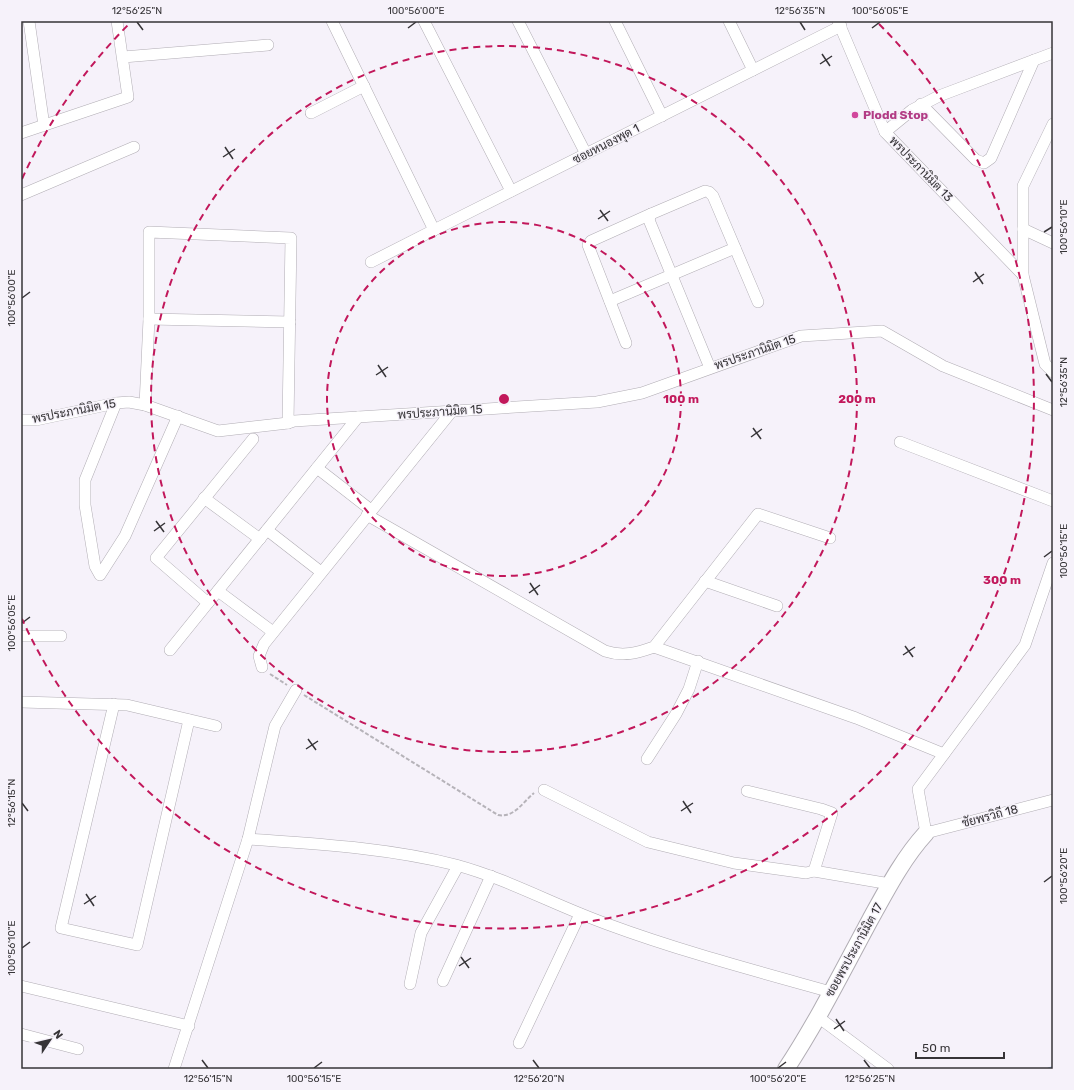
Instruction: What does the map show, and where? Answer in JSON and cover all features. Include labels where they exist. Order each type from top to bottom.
[{"type":"street","points":[[29,21],[44,126]]},
{"type":"street","points":[[21,133],[128,97],[118,21]]},
{"type":"street","points":[[332,21],[434,230]]},
{"type":"street","points":[[424,21],[511,191]]},
{"type":"street","points":[[518,21],[586,154]]},
{"type":"street","points":[[615,21],[662,116]]},
{"type":"street","points":[[729,21],[753,70]]},
{"type":"street","name":"ซอยหนองพุด 1","points":[[371,262],[753,70],[840,24]]},
{"type":"street","name":"พรประภานิมิต 13","points":[[840,24],[885,132],[1024,276]]},
{"type":"street","points":[[123,57],[268,45]]},
{"type":"street","points":[[885,132],[921,104],[1053,53]]},
{"type":"street","points":[[921,104],[976,160],[984,163],[991,158],[1034,60]]},
{"type":"street","points":[[311,114],[364,86]]},
{"type":"street","points":[[1053,124],[1023,186],[1024,276],[1045,364],[1053,372]]},
{"type":"street","points":[[21,195],[134,147]]},
{"type":"street","points":[[626,343],[588,247],[589,242],[707,191],[713,196],[758,302]]},
{"type":"street","points":[[651,214],[650,220],[710,368]]},
{"type":"street","points":[[1023,229],[1053,243]]},
{"type":"street","points":[[145,405],[149,319],[149,232],[291,238],[288,423]]},
{"type":"street","points":[[610,301],[735,248]]},
{"type":"street","points":[[149,319],[290,322]]},
{"type":"street","name":"พรประภานิมิต 15","points":[[21,420],[36,420],[116,403],[129,402],[145,405],[218,430],[288,423],[294,421],[597,402],[642,393],[801,336],[882,331],[943,366],[1053,410]]},
{"type":"street","points":[[116,403],[85,480],[85,505],[95,566],[100,575],[125,536],[178,416]]},
{"type":"street","points":[[262,667],[259,659],[259,653],[264,644],[452,411]]},
{"type":"street","points":[[170,650],[358,417]]},
{"type":"street","points":[[208,603],[156,558],[252,439]]},
{"type":"street","points":[[900,442],[1053,501]]},
{"type":"street","points":[[317,468],[369,513],[605,651],[620,655],[654,647],[856,718],[944,754]]},
{"type":"street","points":[[204,498],[260,539]]},
{"type":"street","points":[[654,647],[758,514],[830,538]]},
{"type":"street","points":[[267,530],[321,572]]},
{"type":"street","points":[[926,833],[918,789],[1025,645],[1053,563]]},
{"type":"street","points":[[705,581],[777,606]]},
{"type":"street","points":[[218,591],[273,632]]},
{"type":"street","points":[[21,636],[61,636]]},
{"type":"street","points":[[647,759],[679,708],[689,689],[698,662]]},
{"type":"street","points":[[174,1069],[248,839],[276,726],[296,690]]},
{"type":"street","points":[[21,702],[128,705],[216,726]]},
{"type":"street","points":[[114,704],[61,928],[137,945],[189,720]]},
{"type":"street","points":[[544,790],[648,842],[734,863],[806,873],[814,871],[890,884]]},
{"type":"street","points":[[747,791],[821,808],[832,812],[814,871]]},
{"type":"street","name":"ชัยพรวิถี 18","points":[[926,833],[1053,800]]},
{"type":"street","name":"ซอยพรประภานิมิต 17","points":[[786,1069],[818,1017],[890,884],[919,840],[926,833]]},
{"type":"street","points":[[248,839],[342,845],[403,854],[458,866],[491,876],[580,914],[654,942],[831,992]]},
{"type":"street","points":[[410,984],[421,933],[458,866]]},
{"type":"street","points":[[443,981],[491,876]]},
{"type":"street","points":[[520,1043],[580,914]]},
{"type":"street","points":[[21,986],[189,1026]]},
{"type":"street","points":[[818,1017],[888,1069]]},
{"type":"street","points":[[21,1034],[78,1049]]},
{"type":"path","points":[[262,667],[268,673],[498,815],[510,815],[533,794],[539,790],[544,790]]},
{"type":"waterway","points":[[1049,1069],[1053,1068]]},
{"type":"place","name":"Plodd Stop","points":[[855,115]]}]
